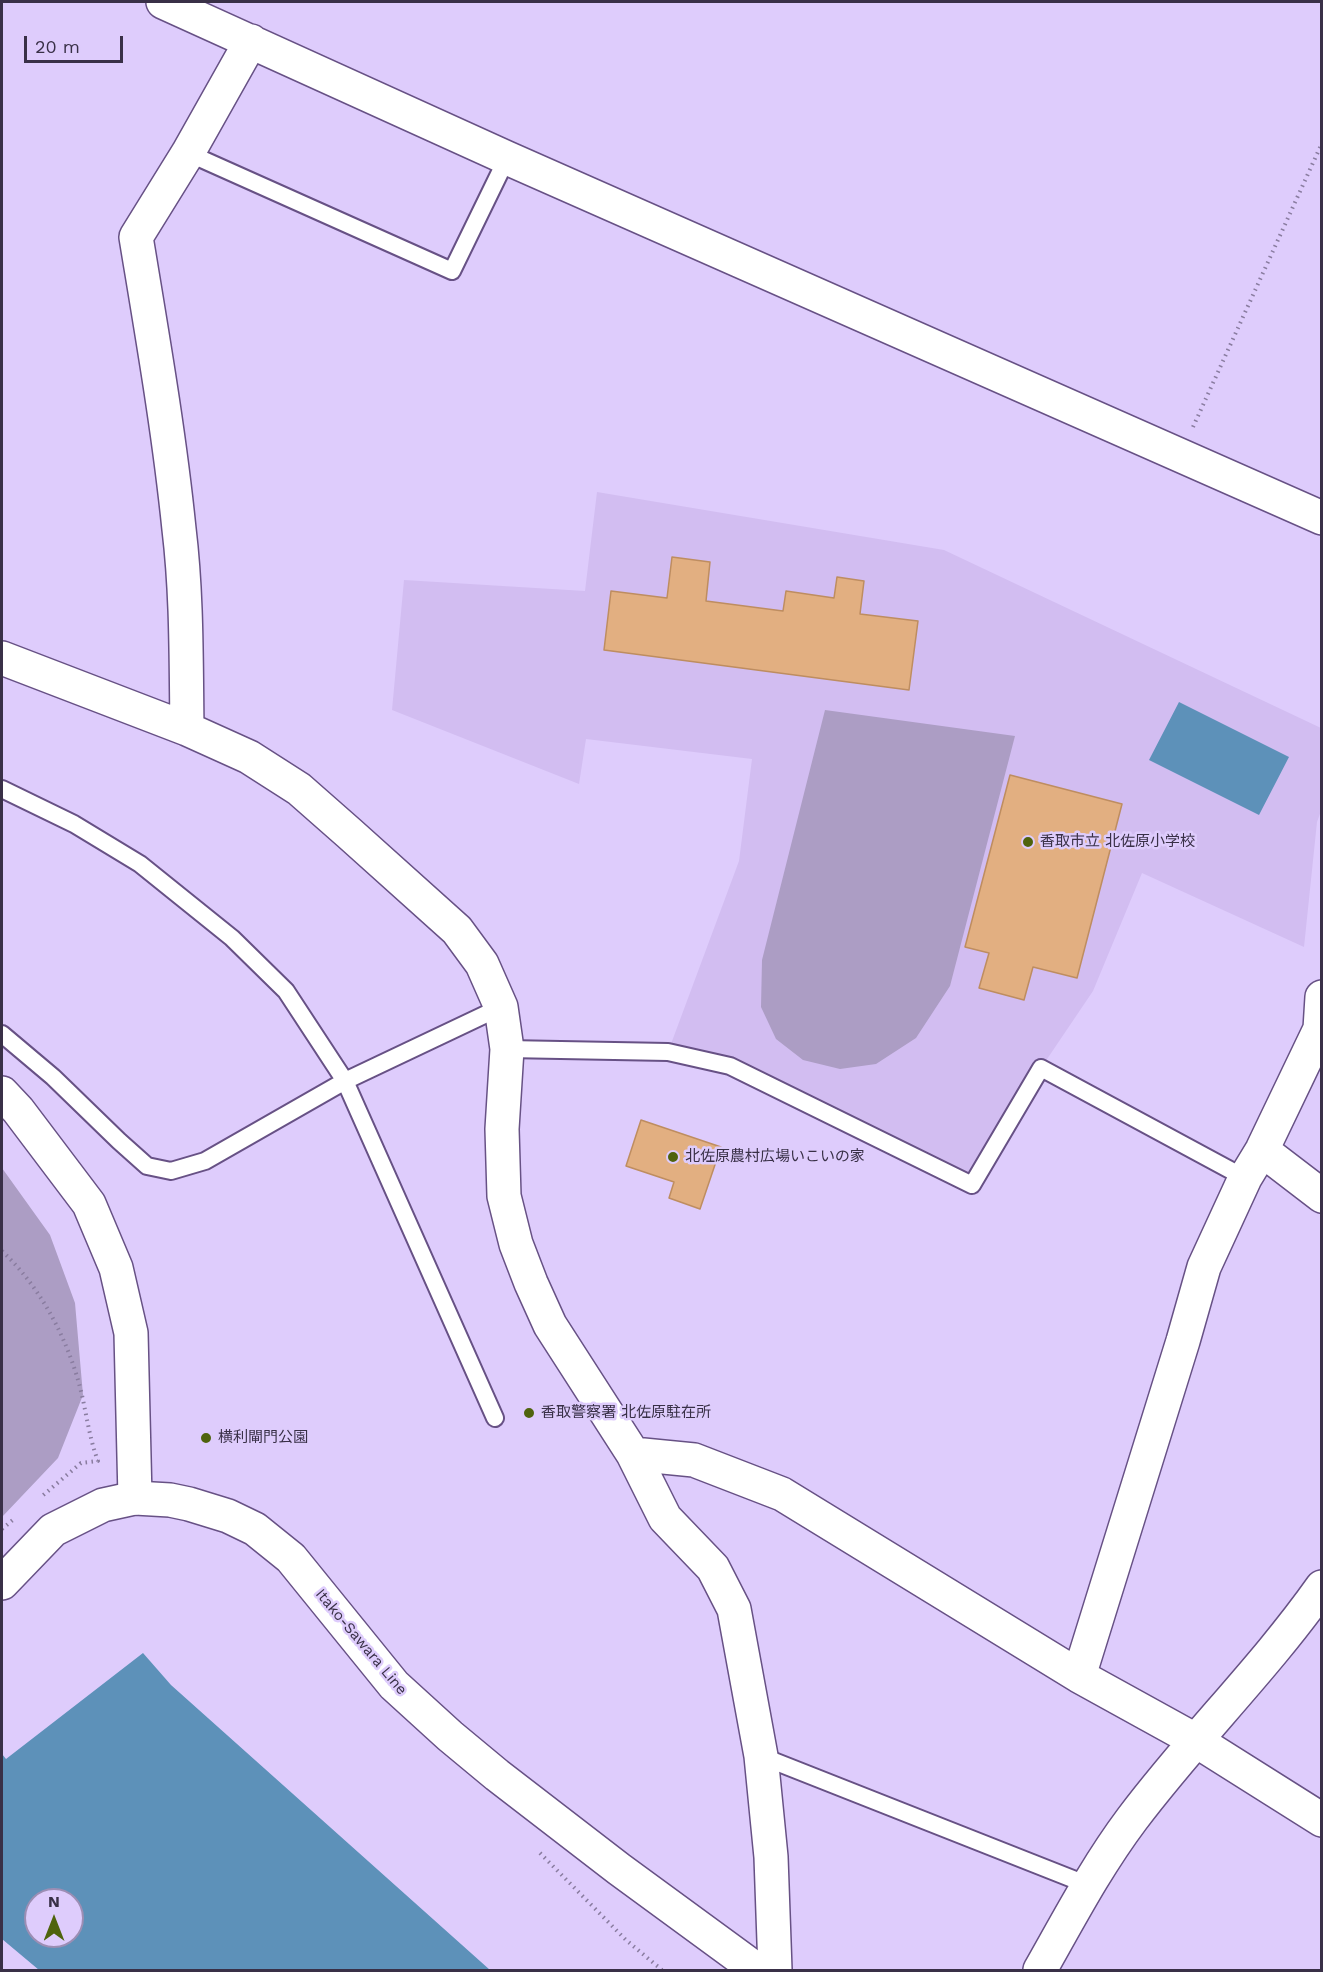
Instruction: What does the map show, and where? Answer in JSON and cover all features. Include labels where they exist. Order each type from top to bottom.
[{"type":"street","points":[[163,2],[507,158],[1322,518]]},
{"type":"street","points":[[187,729],[184,590],[180,530],[163,398],[136,237],[188,153],[251,41]]},
{"type":"street","points":[[2,658],[187,729],[249,757],[279,776],[299,789],[349,832],[457,930],[482,964],[501,1007],[507,1049],[502,1129],[504,1197],[516,1244],[550,1325],[633,1454],[665,1518],[713,1568],[734,1609],[761,1756],[771,1857],[775,1971]]},
{"type":"street","points":[[1079,1676],[1204,1267],[1245,1178],[1262,1150],[1320,1029],[1322,997]]},
{"type":"street","points":[[2,1093],[18,1110],[89,1204],[116,1268],[131,1333],[135,1498]]},
{"type":"street","points":[[1262,1150],[1322,1196]]},
{"type":"street","points":[[633,1454],[694,1460],[783,1494],[1079,1676],[1195,1740],[1322,1820]]},
{"type":"street","name":"Itako-Sawara Line","points":[[2,1583],[53,1530],[103,1506],[135,1498],[170,1500],[189,1504],[228,1516],[255,1529],[291,1558],[394,1685],[450,1736],[610,1862],[757,1971]]},
{"type":"street","points":[[1040,1971],[1115,1841],[1195,1740],[1265,1662],[1322,1587]]},
{"type":"lane","points":[[188,153],[452,271],[507,158]]},
{"type":"lane","points":[[2,789],[74,824],[140,864],[232,938],[286,991],[345,1081],[495,1418]]},
{"type":"lane","points":[[2,1034],[53,1077],[147,1166],[171,1171],[205,1161],[345,1081],[501,1007]]},
{"type":"lane","points":[[507,1049],[668,1052],[730,1066],[972,1185],[1041,1068],[1245,1178]]},
{"type":"lane","points":[[761,1756],[1088,1885]]},
{"type":"path","points":[[1179,456],[1322,143]]},
{"type":"path","points":[[2,1251],[20,1268],[58,1325],[78,1381],[90,1439],[98,1461],[81,1463],[38,1499]]},
{"type":"path","points":[[2,1528],[21,1513]]},
{"type":"path","points":[[534,1847],[626,1940],[662,1971]]},
{"type":"shaded area","name":"香取市立 北佐原小学校","points":[[597,492],[944,550],[1321,728],[1321,811],[1317,822],[1304,947],[1142,873],[1093,991],[1041,1068],[972,1185],[730,1066],[668,1052],[739,861],[752,759],[586,739],[579,784],[392,710],[404,580],[585,591]]},
{"type":"shaded area","points":[[825,710],[1015,736],[950,986],[916,1038],[876,1064],[840,1069],[803,1060],[776,1039],[761,1007],[762,960]]},
{"type":"shaded area","points":[[2,1168],[50,1235],[75,1303],[83,1395],[58,1458],[2,1517]]},
{"type":"water","points":[[1179,702],[1289,757],[1259,815],[1149,760]]},
{"type":"water","points":[[143,1653],[171,1685],[490,1970],[39,1970],[2,1939],[2,1754],[6,1759]]},
{"type":"building","points":[[672,557],[710,562],[706,601],[783,611],[786,591],[834,598],[837,577],[864,581],[860,614],[918,621],[909,690],[604,650],[611,591],[667,598]]},
{"type":"building","points":[[1010,775],[1122,804],[1077,978],[1033,967],[1024,1000],[979,988],[989,953],[965,947]]},
{"type":"building","name":"北佐原農村広場いこいの家","points":[[641,1120],[721,1147],[700,1209],[669,1198],[674,1182],[626,1166]]},
{"type":"place","name":"香取市立 北佐原小学校","points":[[1028,842]]},
{"type":"place","name":"北佐原農村広場いこいの家","points":[[673,1157]]},
{"type":"place","name":"香取警察署 北佐原駐在所","points":[[529,1413]]},
{"type":"place","name":"横利閘門公園","points":[[206,1438]]}]
